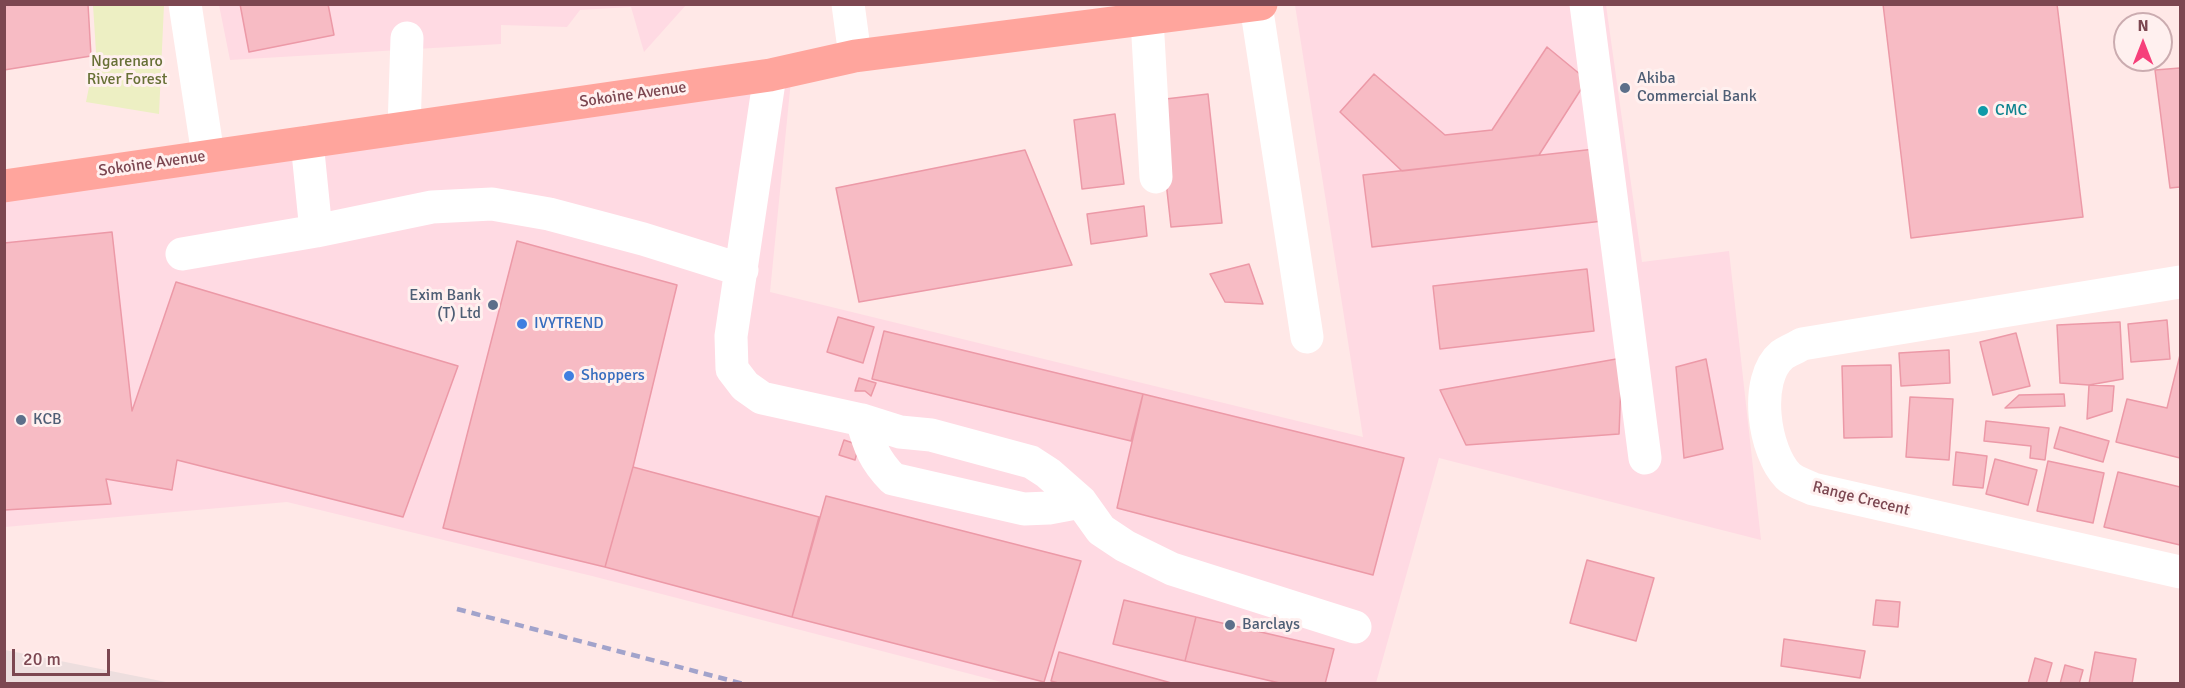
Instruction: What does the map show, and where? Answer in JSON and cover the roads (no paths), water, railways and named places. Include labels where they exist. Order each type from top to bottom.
[{"type":"main road","name":"Sokoine Avenue","points":[[4,186],[770,75],[855,57],[1261,4]]},
{"type":"street","points":[[185,4],[208,155]]},
{"type":"street","points":[[848,4],[855,57]]},
{"type":"street","points":[[1586,4],[1645,458]]},
{"type":"street","points":[[1256,5],[1307,337]]},
{"type":"street","points":[[1147,19],[1156,177]]},
{"type":"street","points":[[404,128],[407,38]]},
{"type":"street","points":[[770,75],[731,336],[732,369],[746,386],[762,398],[862,420],[900,432],[931,435],[1031,462],[1048,473],[1081,502],[1101,530],[1125,546],[1172,569],[1355,627]]},
{"type":"street","points":[[307,142],[316,231]]},
{"type":"street","points":[[182,254],[316,231],[432,207],[492,204],[549,214],[644,239],[742,270]]},
{"type":"street","name":"Range Crecent","points":[[2181,282],[1802,344],[1781,356],[1768,378],[1764,405],[1768,435],[1776,461],[1789,478],[1813,489],[2181,572]]},
{"type":"street","points":[[862,420],[879,466],[893,479],[1024,509],[1049,508],[1081,502]]},
{"type":"railway","points":[[457,609],[744,684]]},
{"type":"place","name":"Akiba Commercial Bank","points":[[1625,88]]},
{"type":"place","name":"CMC","points":[[1983,111]]},
{"type":"place","name":"Exim Bank (T) Ltd","points":[[493,305]]},
{"type":"place","name":"IVYTREND","points":[[522,324]]},
{"type":"place","name":"Shoppers","points":[[569,376]]},
{"type":"place","name":"KCB","points":[[21,420]]},
{"type":"place","name":"Barclays","points":[[1230,625]]},
{"type":"park label","name":"Ngarenaro River Forest","points":[[127,71]]}]
